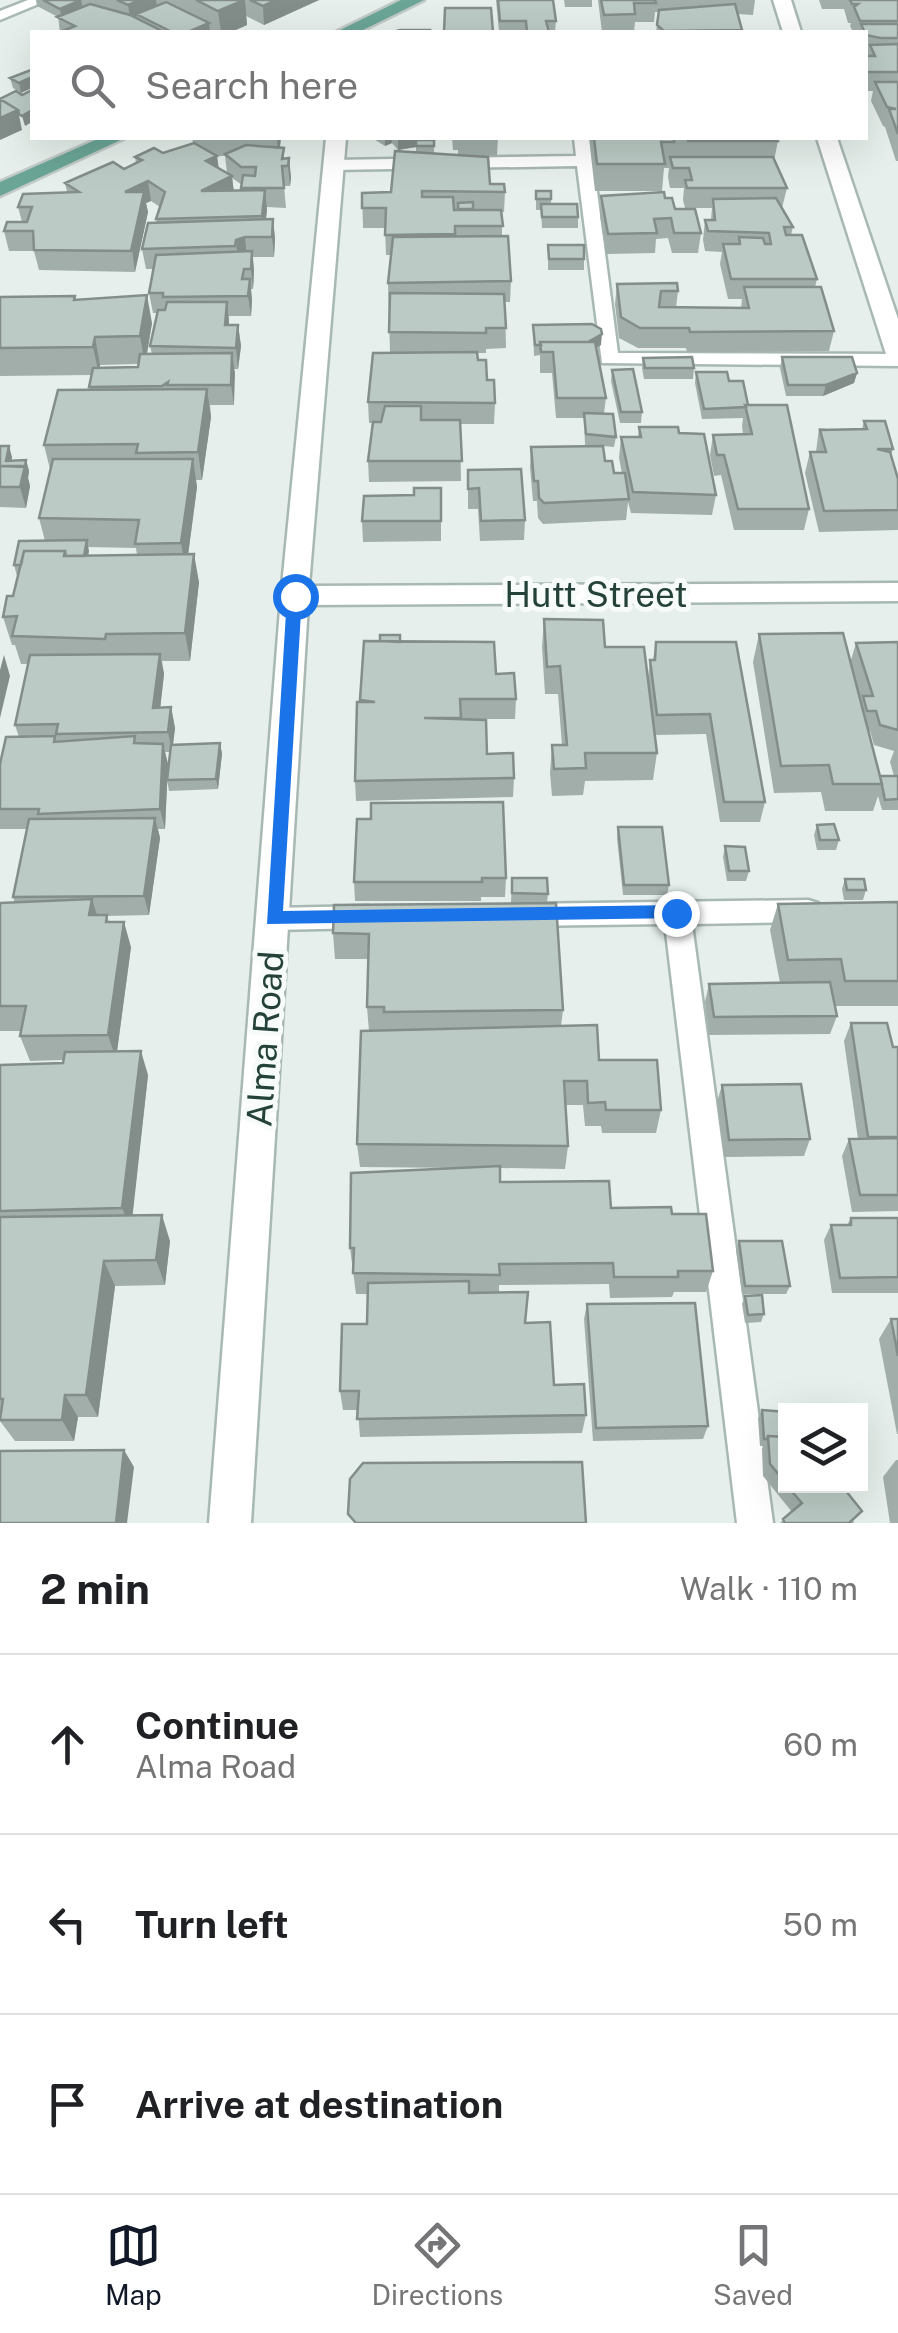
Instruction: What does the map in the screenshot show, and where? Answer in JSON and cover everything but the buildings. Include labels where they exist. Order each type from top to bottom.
[{"type":"main road","points":[[348,30],[415,0]]},
{"type":"main road","points":[[0,190],[111,140]]},
{"type":"street","points":[[782,0],[791,30]]},
{"type":"street","points":[[828,140],[898,357]]},
{"type":"street","name":"Alma Road","points":[[230,1523],[295,596],[335,151]]},
{"type":"street","name":"Hutt Street","points":[[295,596],[898,592]]},
{"type":"lane","points":[[0,16],[41,0]]},
{"type":"lane","points":[[582,140],[609,359],[898,357]]},
{"type":"lane","points":[[335,151],[585,161]]},
{"type":"lane","points":[[504,915],[843,910]]},
{"type":"lane","points":[[676,913],[756,1523]]},
{"type":"lane","points":[[273,918],[388,917]]},
{"type":"route","points":[[295,596],[273,918],[676,913]]}]
